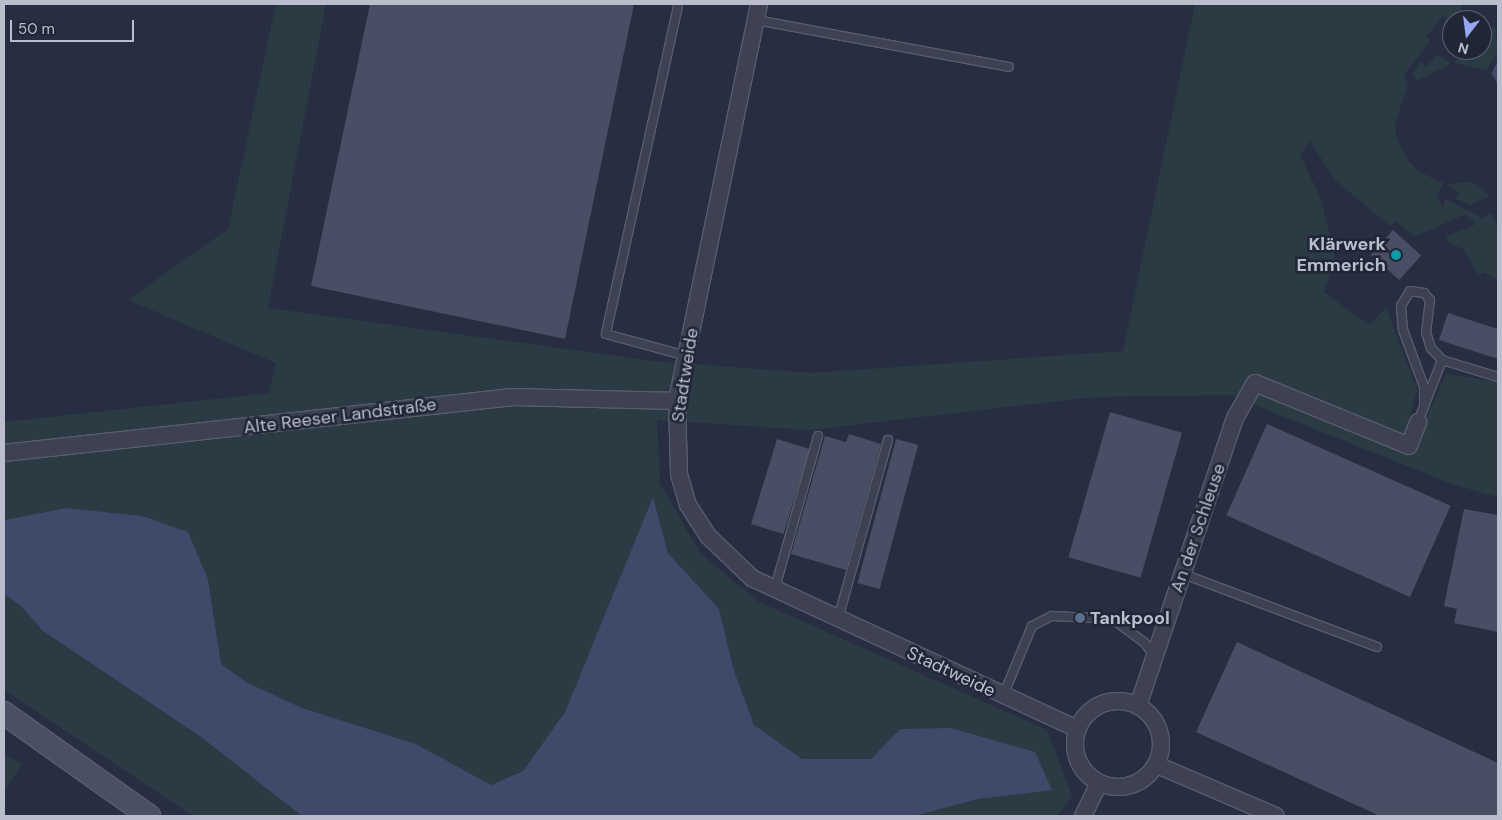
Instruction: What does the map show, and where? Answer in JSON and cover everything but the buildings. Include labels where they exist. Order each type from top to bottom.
[{"type":"main road","points":[[4,714],[149,816]]},
{"type":"street","name":"Stadtweide","points":[[759,4],[677,401],[679,474],[688,504],[728,559],[752,578],[1003,696],[1078,729]]},
{"type":"street","name":"An der Schleuse","points":[[1138,706],[1235,418],[1256,383],[1409,446],[1418,422]]},
{"type":"street","name":"Alte Reeser Landstraße","points":[[4,453],[512,397],[677,401]]},
{"type":"street","points":[[1120,701],[1138,706],[1157,725],[1161,752],[1157,765],[1149,776],[1125,787],[1099,783],[1078,760],[1078,729],[1092,710],[1103,704],[1120,701]]},
{"type":"street","points":[[1157,765],[1276,816]]},
{"type":"street","points":[[1083,816],[1099,783]]},
{"type":"lane","points":[[678,6],[606,334],[687,356]]},
{"type":"lane","points":[[756,20],[1008,67]]},
{"type":"lane","points":[[1424,406],[1424,387],[1403,330],[1401,306],[1410,291],[1424,293],[1430,300],[1426,332],[1431,348],[1442,360],[1498,377]]},
{"type":"lane","points":[[1418,422],[1442,360]]},
{"type":"lane","points":[[775,588],[818,436]]},
{"type":"lane","points":[[838,619],[888,440]]},
{"type":"lane","points":[[1182,574],[1377,647]]},
{"type":"lane","points":[[1003,696],[1032,626],[1052,616],[1113,619],[1144,642],[1154,657]]},
{"type":"shaded area","points":[[276,4],[326,4],[268,308],[654,361],[811,373],[1123,351],[1195,4],[1464,4],[1460,10],[1442,10],[1442,17],[1426,37],[1430,40],[1404,76],[1408,85],[1395,123],[1396,138],[1409,162],[1420,172],[1443,183],[1437,196],[1443,208],[1446,199],[1482,218],[1492,213],[1498,229],[1498,281],[1485,272],[1479,275],[1463,249],[1450,244],[1446,237],[1476,224],[1465,214],[1415,237],[1396,221],[1390,226],[1335,180],[1310,141],[1300,155],[1321,199],[1335,258],[1324,292],[1369,325],[1386,308],[1417,390],[1409,419],[1424,423],[1446,374],[1498,382],[1498,497],[1455,485],[1229,395],[1094,397],[809,430],[657,420],[660,484],[701,554],[759,602],[1047,730],[1072,797],[1057,816],[914,816],[978,799],[900,729],[871,759],[801,759],[754,725],[734,671],[719,609],[668,553],[653,498],[565,712],[523,771],[490,785],[416,744],[302,708],[246,682],[221,664],[208,579],[142,516],[67,508],[4,520],[4,422],[269,393],[276,363],[128,300],[228,229]]},
{"type":"shaded area","points":[[1495,26],[1498,51],[1487,70],[1454,63],[1456,60],[1492,60],[1492,27]]},
{"type":"shaded area","points":[[1437,54],[1442,57],[1442,60],[1450,63],[1416,81],[1413,73],[1421,62],[1427,67]]},
{"type":"shaded area","points":[[1472,182],[1490,196],[1471,205],[1456,199],[1459,193],[1447,184]]},
{"type":"shaded area","points":[[4,594],[21,606],[43,631],[201,737],[302,816],[193,816],[4,690]]},
{"type":"shaded area","points":[[4,753],[22,765],[4,790]]},
{"type":"water","points":[[653,497],[668,553],[719,609],[734,671],[754,725],[802,759],[871,759],[900,729],[951,728],[1035,752],[1052,790],[978,799],[914,816],[302,816],[201,737],[43,631],[21,606],[4,594],[4,520],[67,508],[142,516],[188,532],[208,579],[221,664],[246,682],[302,708],[416,744],[491,785],[523,771],[565,712]]},
{"type":"waterway","points":[[1498,64],[1494,73],[1498,80]]},
{"type":"place","name":"Klärwerk Emmerich","points":[[1396,255]]},
{"type":"place","name":"Tankpool","points":[[1080,618]]}]
